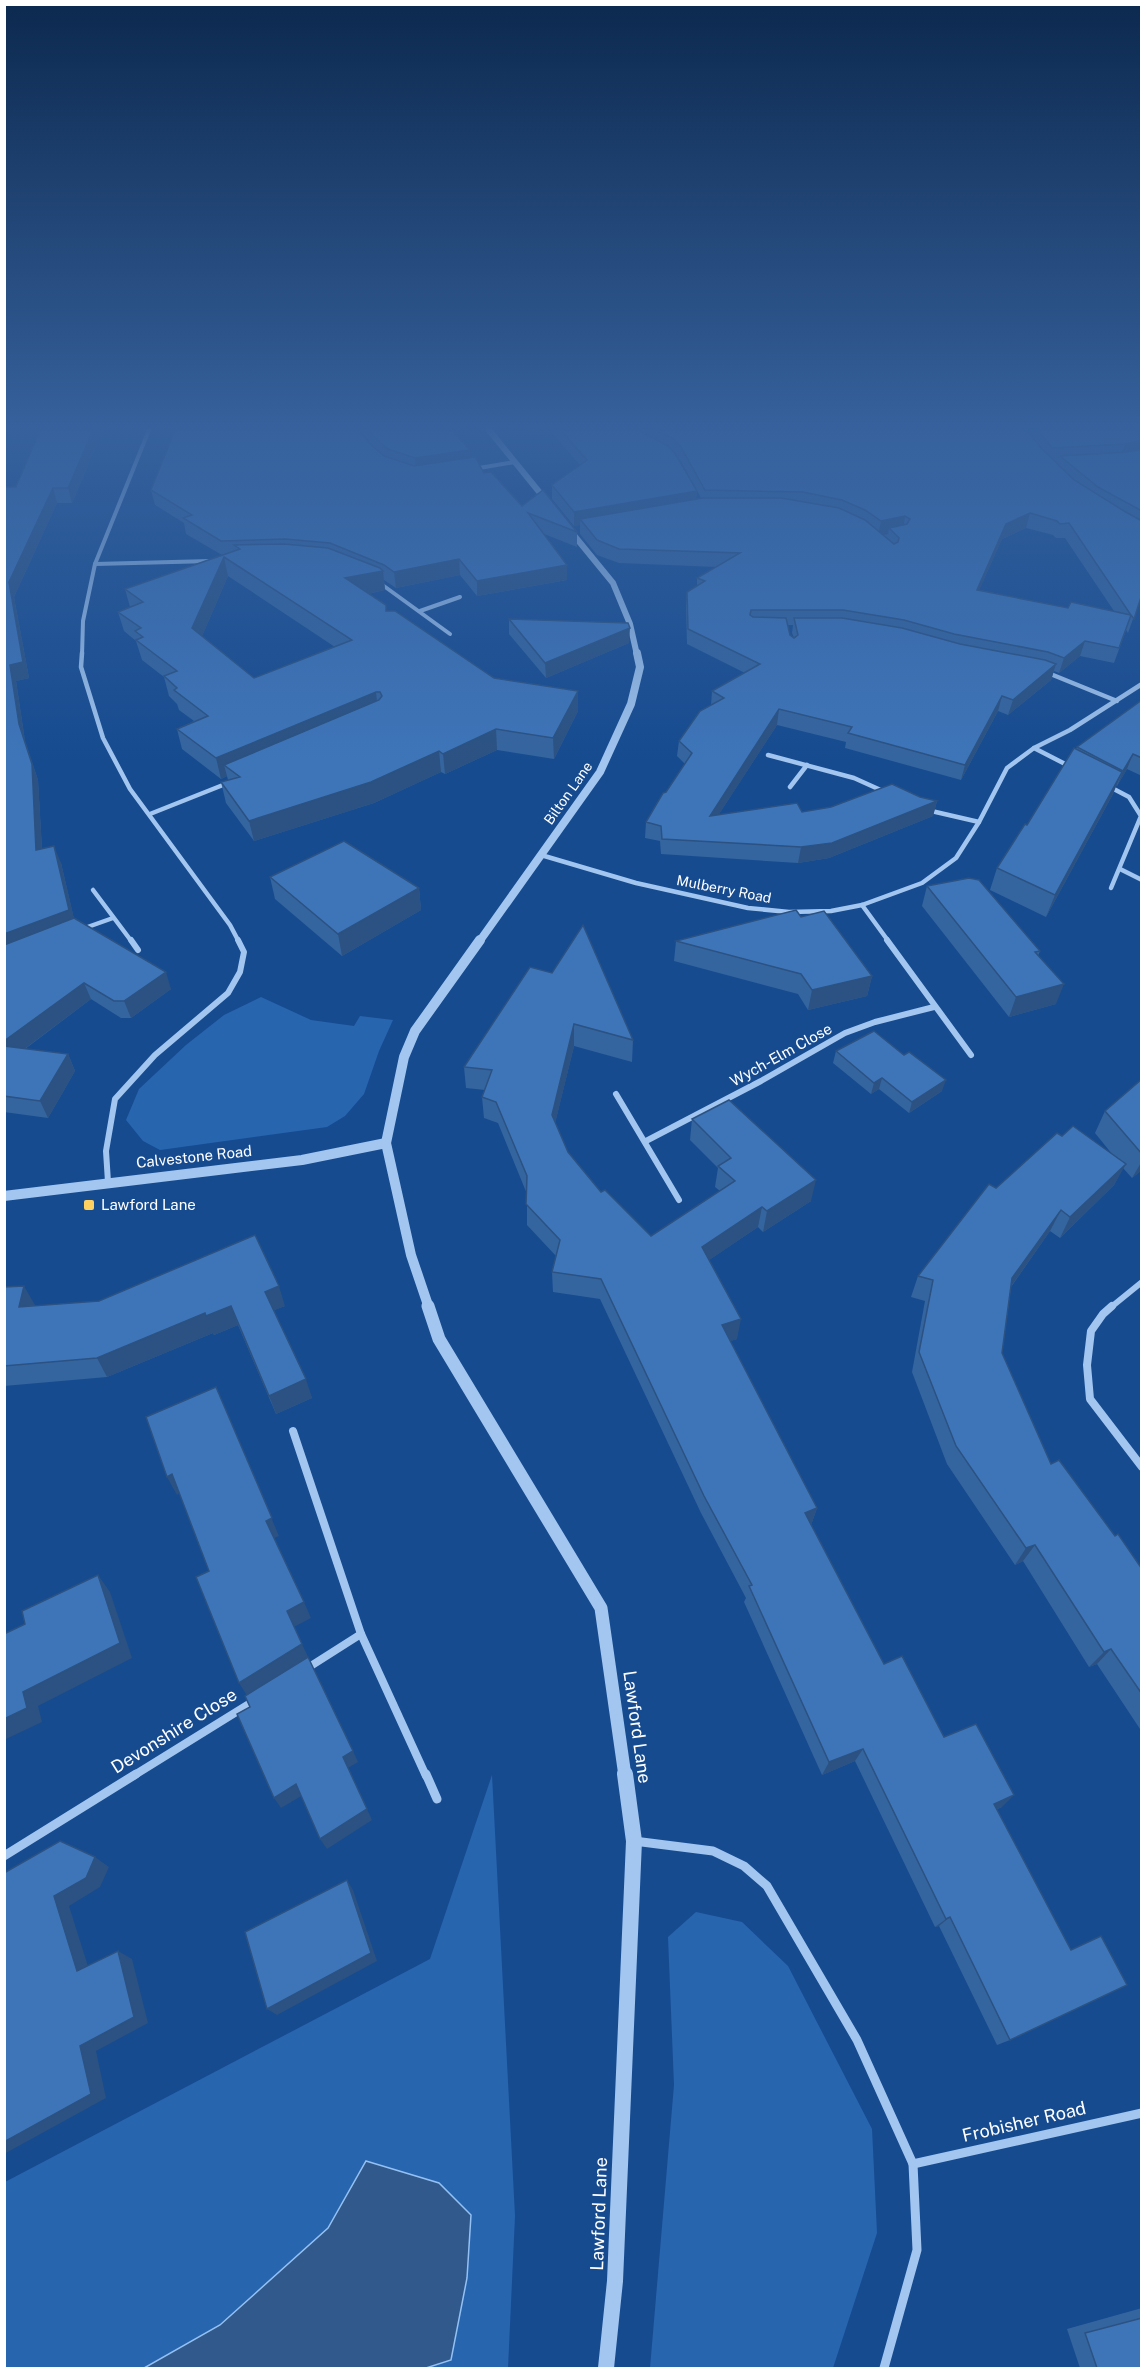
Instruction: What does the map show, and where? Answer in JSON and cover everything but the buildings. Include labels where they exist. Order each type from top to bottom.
[{"type":"street","points":[[104,541],[95,564],[83,621],[81,667],[103,738],[130,789],[230,925],[244,952],[240,972],[228,993],[155,1055],[115,1099],[106,1151],[108,1182]]},
{"type":"street","name":"Bilton Lane","points":[[386,1143],[404,1057],[415,1031],[600,772],[631,704],[640,667],[630,624],[613,583],[578,541]]},
{"type":"street","points":[[95,564],[219,561]]},
{"type":"street","points":[[374,580],[384,584],[450,634]]},
{"type":"street","points":[[420,611],[460,597]]},
{"type":"street","points":[[1042,671],[1117,701]]},
{"type":"street","name":"Mulberry Road","points":[[541,855],[636,883],[748,908],[789,912],[831,911],[862,905],[922,883],[940,871],[956,858],[979,822],[1007,768],[1034,748],[1117,701],[1142,684]]},
{"type":"street","points":[[1034,748],[1076,770]]},
{"type":"street","points":[[768,755],[854,778],[890,794]]},
{"type":"street","points":[[790,788],[807,765]]},
{"type":"street","points":[[150,814],[234,780]]},
{"type":"street","points":[[1108,786],[1129,797],[1141,816],[1111,888]]},
{"type":"street","points":[[918,808],[979,822]]},
{"type":"street","points":[[1120,869],[1142,879]]},
{"type":"street","points":[[93,890],[138,950]]},
{"type":"street","points":[[862,905],[971,1055]]},
{"type":"street","points":[[71,933],[112,918]]},
{"type":"street","name":"Wych-Elm Close","points":[[646,1140],[761,1081],[845,1033],[875,1022],[934,1007]]},
{"type":"street","points":[[616,1094],[646,1140],[679,1200]]},
{"type":"street","name":"Calvestone Road","points":[[4,1196],[302,1160],[386,1143]]},
{"type":"street","name":"Lawford Lane","points":[[386,1143],[411,1255],[439,1339],[601,1608],[634,1840],[615,2281],[606,2368]]},
{"type":"street","points":[[1142,1282],[1103,1314],[1091,1331],[1087,1365],[1090,1399],[1142,1467]]},
{"type":"street","points":[[293,1431],[361,1634],[437,1799]]},
{"type":"street","points":[[300,1672],[361,1634]]},
{"type":"street","name":"Devonshire Close","points":[[4,1856],[260,1697]]},
{"type":"street","points":[[634,1840],[712,1851],[744,1866],[766,1886],[856,2040],[913,2164],[917,2250],[884,2368]]},
{"type":"street","name":"Frobisher Road","points":[[913,2164],[1142,2113]]},
{"type":"shaded area","points":[[261,997],[311,1020],[354,1026],[360,1016],[393,1020],[364,1094],[345,1116],[327,1127],[160,1150],[143,1141],[126,1120],[139,1089],[186,1045],[224,1015]]},
{"type":"shaded area","points":[[492,1775],[515,2216],[508,2368],[426,2368],[451,2360],[467,2278],[471,2215],[366,2161],[328,2228],[220,2325],[144,2368],[5,2368],[5,2182],[430,1959]]},
{"type":"shaded area","points":[[696,1912],[742,1922],[788,1966],[872,2129],[877,2233],[833,2368],[650,2368],[674,2085],[668,1937]]},
{"type":"shaded area","points":[[366,2161],[439,2183],[471,2215],[467,2278],[451,2360],[426,2368],[144,2368],[220,2325],[328,2228]]},
{"type":"place","name":"Lawford Lane","points":[[89,1205]]}]
